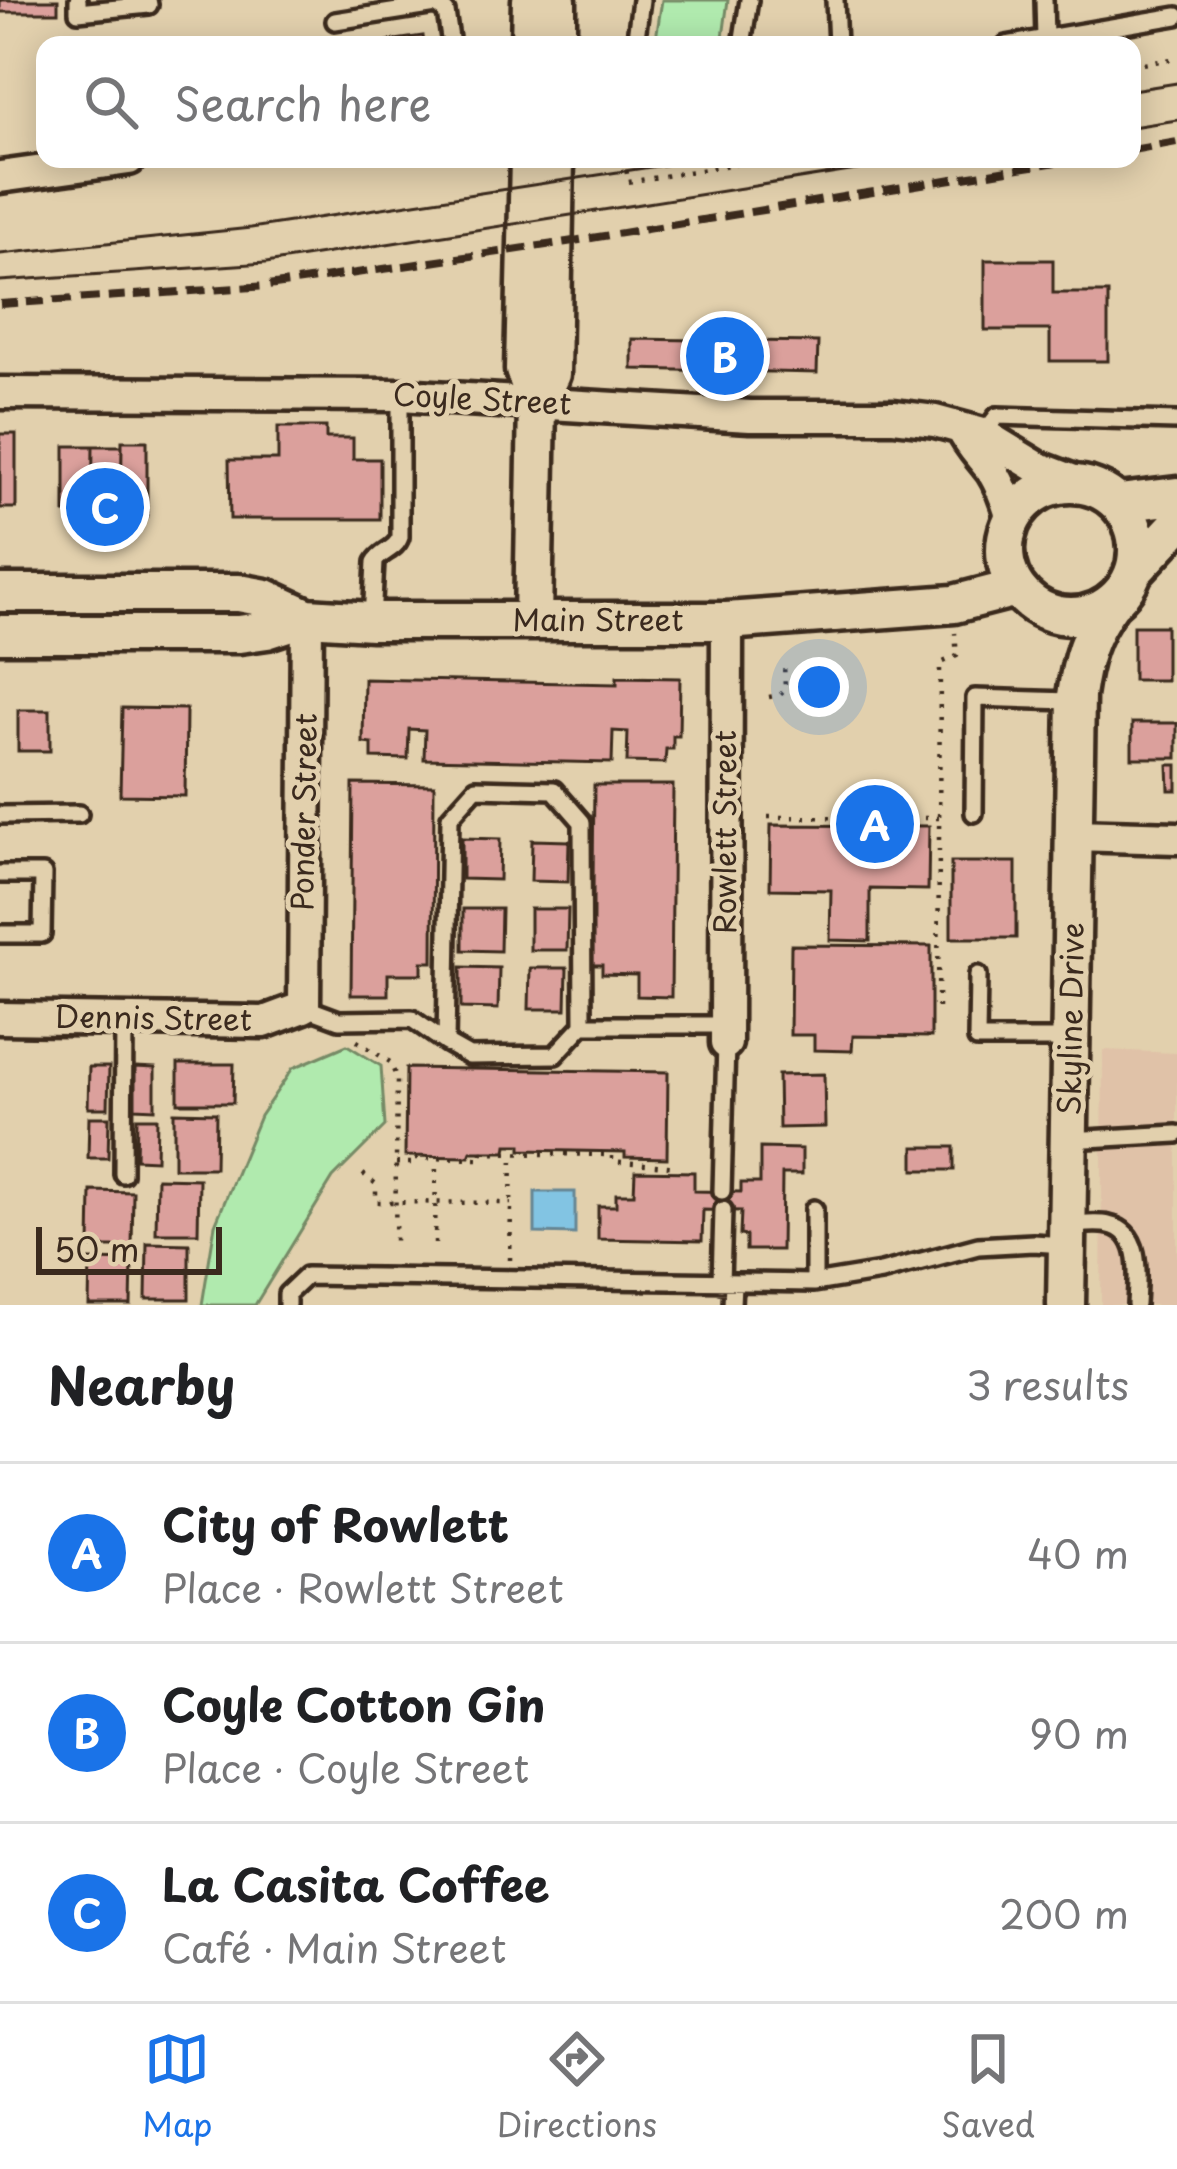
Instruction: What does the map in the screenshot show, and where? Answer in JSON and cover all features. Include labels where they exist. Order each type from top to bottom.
[{"type":"street","points":[[530,36],[531,0]]},
{"type":"street","points":[[557,0],[557,36]]},
{"type":"street","points":[[0,177],[64,168]]},
{"type":"street","points":[[529,168],[524,370],[537,403],[533,621]]},
{"type":"street","points":[[537,403],[551,374],[555,168]]},
{"type":"street","name":"Coyle Street","points":[[0,393],[400,394],[750,416],[894,416],[973,432],[1037,467],[1082,484]]},
{"type":"street","points":[[973,432],[973,451],[1000,485],[1008,533],[1007,568],[1027,597]]},
{"type":"street","points":[[1082,484],[1108,494],[1133,524],[1138,548],[1135,570]]},
{"type":"street","name":"Main Street","points":[[889,608],[979,568],[1008,533],[1024,502],[1041,490],[1082,484]]},
{"type":"street","points":[[1119,503],[1177,496]]},
{"type":"street","points":[[1110,604],[1177,525]]},
{"type":"street","name":"Main Street","points":[[0,593],[238,593],[266,598],[307,617]]},
{"type":"street","name":"Main Street","points":[[0,634],[238,634],[307,617],[728,620],[1027,597],[1055,614],[1075,616],[1110,604]]},
{"type":"street","name":"Skyline Drive","points":[[1027,597],[1056,644],[1072,717],[1066,1305]]},
{"type":"street","name":"Skyline Drive","points":[[1072,717],[1082,652],[1110,604]]},
{"type":"street","name":"Ponder Street","points":[[304,1007],[307,617]]},
{"type":"street","name":"Rowlett Street","points":[[726,1034],[728,620]]},
{"type":"street","points":[[1074,835],[1177,838]]},
{"type":"street","name":"Dennis Street","points":[[0,1018],[264,1022],[304,1007]]},
{"type":"lane","points":[[78,0],[78,12],[148,5],[148,0]]},
{"type":"lane","points":[[636,36],[641,0]]},
{"type":"lane","points":[[743,36],[748,0]]},
{"type":"lane","points":[[835,0],[836,36]]},
{"type":"lane","points":[[1044,0],[1045,36]]},
{"type":"lane","points":[[334,21],[436,5],[446,12],[450,36]]},
{"type":"lane","points":[[1062,36],[1177,16]]},
{"type":"lane","points":[[372,620],[375,562],[400,537],[400,394]]},
{"type":"lane","points":[[973,432],[997,416],[1177,421]]},
{"type":"lane","points":[[974,813],[975,698],[1072,717]]},
{"type":"lane","points":[[304,1007],[339,1020],[412,1019],[446,1043],[469,1056],[555,1055],[583,1024],[582,822],[554,790],[476,788],[450,817],[446,1043]]},
{"type":"lane","points":[[0,814],[79,814]]},
{"type":"lane","points":[[0,874],[43,874],[42,934],[0,934]]},
{"type":"lane","points":[[977,975],[977,1040],[1071,1040]]},
{"type":"lane","points":[[122,1174],[124,1020]]},
{"type":"lane","points":[[583,1024],[726,1034],[722,1191]]},
{"type":"lane","points":[[1070,1140],[1177,1134]]},
{"type":"lane","points":[[814,1209],[814,1282]]},
{"type":"lane","points":[[723,1210],[732,1305]]},
{"type":"lane","points":[[287,1305],[287,1294],[306,1276],[814,1282],[881,1272],[977,1246],[1033,1243],[1109,1225],[1124,1232],[1133,1245],[1136,1305]]},
{"type":"path","points":[[1141,64],[1177,58]]},
{"type":"path","points":[[626,168],[628,182],[712,168]]},
{"type":"path","points":[[938,1008],[940,667],[957,656],[955,633]]},
{"type":"path","points":[[769,697],[784,689],[784,663]]},
{"type":"path","points":[[768,817],[939,818]]},
{"type":"path","points":[[350,1038],[390,1062],[397,1079],[395,1244]]},
{"type":"path","points":[[395,1162],[482,1159],[482,1153],[612,1155],[612,1161],[677,1167]]},
{"type":"path","points":[[509,1266],[512,1154]]},
{"type":"path","points":[[435,1244],[436,1159]]},
{"type":"path","points":[[363,1174],[376,1184],[376,1202],[511,1203]]},
{"type":"shaded area","points":[[1103,1050],[1177,1053],[1177,1305],[1101,1305]]},
{"type":"green space","points":[[662,0],[728,0],[723,36],[656,36]]},
{"type":"green space","points":[[347,1045],[381,1066],[385,1126],[333,1178],[255,1305],[202,1305],[215,1225],[260,1116],[293,1068]]},
{"type":"water","points":[[535,1192],[575,1192],[575,1234],[535,1233]]},
{"type":"building","points":[[0,0],[58,0],[58,12],[0,12]]},
{"type":"building","points":[[985,260],[1053,260],[1053,293],[1108,293],[1108,361],[1050,361],[1050,330],[985,330]]},
{"type":"building","points":[[632,339],[818,342],[817,373],[632,369]]},
{"type":"building","points":[[278,427],[326,427],[326,438],[353,438],[353,459],[380,459],[380,519],[230,519],[229,460],[278,460]]},
{"type":"building","points":[[0,434],[16,434],[16,508],[0,508]]},
{"type":"building","points":[[122,441],[147,441],[147,516],[121,516]]},
{"type":"building","points":[[65,446],[93,446],[92,513],[65,513]]},
{"type":"building","points":[[93,446],[122,446],[121,516],[107,516],[107,522],[92,522]]},
{"type":"building","points":[[1133,626],[1166,626],[1166,680],[1133,680]]},
{"type":"building","points":[[617,677],[680,678],[679,736],[673,736],[673,749],[666,749],[665,763],[627,762],[628,732],[613,731],[612,763],[424,759],[425,730],[409,729],[408,759],[372,758],[372,744],[363,743],[364,679],[617,684]]},
{"type":"building","points":[[122,708],[186,709],[185,796],[120,795]]},
{"type":"building","points":[[18,710],[50,710],[50,751],[18,751]]},
{"type":"building","points":[[1132,723],[1177,723],[1177,758],[1132,758]]},
{"type":"building","points":[[1168,765],[1177,765],[1177,790],[1169,790]]},
{"type":"building","points":[[353,784],[434,785],[433,962],[422,962],[422,974],[388,974],[388,995],[351,995]]},
{"type":"building","points":[[594,785],[673,785],[671,997],[637,996],[637,975],[602,974],[602,965],[592,965]]},
{"type":"building","points":[[771,825],[929,826],[928,890],[870,889],[870,941],[830,940],[831,890],[770,889]]},
{"type":"building","points":[[462,838],[500,839],[499,880],[462,879]]},
{"type":"building","points":[[532,840],[569,841],[568,882],[531,881]]},
{"type":"building","points":[[951,862],[1016,862],[1016,938],[951,938]]},
{"type":"building","points":[[463,909],[501,909],[500,951],[463,950]]},
{"type":"building","points":[[530,909],[568,909],[567,950],[530,950]]},
{"type":"building","points":[[791,945],[931,946],[931,1037],[853,1036],[852,1051],[814,1050],[814,1035],[790,1035]]},
{"type":"building","points":[[461,967],[499,968],[498,1009],[461,1008]]},
{"type":"building","points":[[530,968],[567,968],[566,1009],[529,1009]]},
{"type":"building","points":[[178,1064],[234,1064],[233,1103],[178,1103]]},
{"type":"building","points":[[89,1067],[109,1067],[108,1108],[88,1108]]},
{"type":"building","points":[[135,1067],[155,1068],[155,1109],[135,1108]]},
{"type":"building","points":[[406,1068],[668,1072],[667,1158],[625,1157],[625,1152],[521,1150],[521,1145],[507,1145],[506,1152],[471,1152],[469,1157],[405,1156]]},
{"type":"building","points":[[824,1074],[825,1127],[779,1128],[778,1075]]},
{"type":"building","points":[[174,1112],[216,1113],[215,1168],[174,1168]]},
{"type":"building","points":[[89,1117],[109,1117],[108,1158],[88,1158]]},
{"type":"building","points":[[137,1118],[157,1118],[156,1160],[136,1159]]},
{"type":"building","points":[[914,1147],[954,1147],[954,1170],[914,1170]]},
{"type":"building","points":[[760,1148],[802,1149],[802,1174],[782,1174],[781,1250],[746,1250],[746,1236],[740,1235],[741,1211],[703,1210],[702,1241],[598,1239],[598,1206],[616,1206],[616,1194],[634,1194],[635,1171],[694,1172],[694,1191],[741,1192],[741,1183],[760,1183]]},
{"type":"building","points":[[157,1178],[199,1179],[198,1233],[156,1233]]},
{"type":"building","points":[[91,1191],[133,1192],[132,1247],[90,1247]]},
{"type":"building","points":[[147,1243],[189,1244],[189,1299],[146,1299]]},
{"type":"building","points":[[90,1260],[132,1261],[131,1305],[89,1305]]},
{"type":"tram line","points":[[1141,89],[1177,83]]},
{"type":"tram line","points":[[1141,126],[1177,120]]},
{"type":"tram line","points":[[0,254],[251,228],[644,168]]},
{"type":"tram line","points":[[0,281],[266,263],[869,168]]},
{"type":"railway","points":[[1141,148],[1177,142]]},
{"type":"railway","points":[[0,304],[268,286],[1020,168]]},
{"type":"place","name":"Coyle Cotton Gin","points":[[725,356]]},
{"type":"place","name":"La Casita Coffee","points":[[105,507]]},
{"type":"place","name":"City of Rowlett","points":[[875,824]]}]
